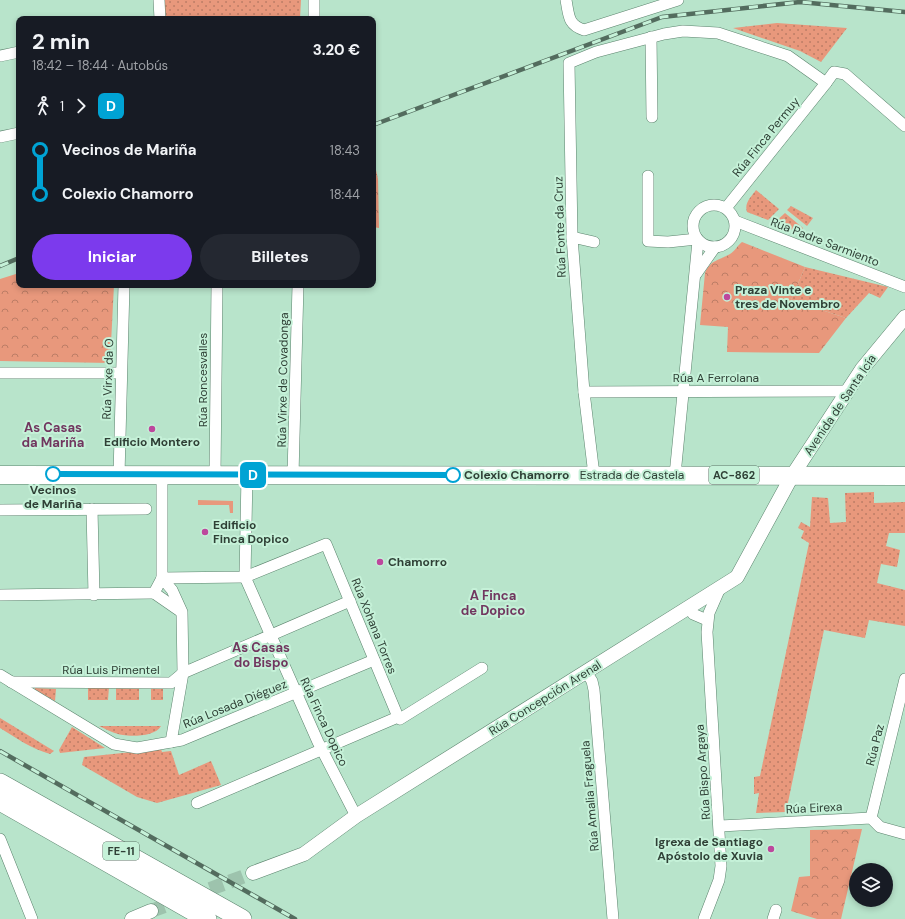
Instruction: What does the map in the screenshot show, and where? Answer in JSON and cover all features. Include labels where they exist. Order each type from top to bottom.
[{"type":"highway","name":"FE-11","points":[[0,783],[242,919]]},
{"type":"highway","name":"FE-11","points":[[0,801],[207,919]]},
{"type":"main road","name":"Estrada de Castela","points":[[0,475],[905,476]]},
{"type":"street","points":[[159,0],[160,16]]},
{"type":"street","points":[[314,0],[314,16]]},
{"type":"street","points":[[566,0],[569,19],[575,27],[584,30],[678,0]]},
{"type":"street","points":[[652,116],[651,37],[683,31],[718,33],[788,56],[826,83]]},
{"type":"street","name":"Rúa Fonte da Cruz","points":[[594,475],[584,392],[572,237],[569,63],[596,52],[651,37]]},
{"type":"street","points":[[0,56],[16,53]]},
{"type":"street","name":"Rúa Finca Permuy","points":[[726,208],[834,72],[845,74],[905,126]]},
{"type":"street","points":[[0,138],[16,135]]},
{"type":"street","points":[[648,176],[648,241],[668,242],[698,240]]},
{"type":"street","points":[[696,274],[715,247],[728,241],[735,228],[733,216],[726,208],[713,204],[700,209],[693,220],[694,233],[698,240],[703,244],[715,247]]},
{"type":"street","name":"Rúa Padre Sarmiento","points":[[735,221],[905,287]]},
{"type":"street","points":[[572,237],[594,242]]},
{"type":"street","points":[[675,475],[696,274],[698,240]]},
{"type":"street","name":"Rúa Virxe da O","points":[[119,474],[124,288]]},
{"type":"street","name":"Rúa Roncesvalles","points":[[215,475],[217,288]]},
{"type":"street","name":"Rúa Virxe de Covadonga","points":[[293,475],[298,288]]},
{"type":"street","name":"Avenida de Santa Icía","points":[[792,476],[862,369],[905,317]]},
{"type":"street","points":[[0,373],[121,373]]},
{"type":"street","name":"Rúa A Ferrolana","points":[[584,392],[848,391]]},
{"type":"street","points":[[154,593],[162,578],[162,475]]},
{"type":"street","name":"Rúa Finca Dopico","points":[[247,475],[245,577],[321,749],[356,816]]},
{"type":"street","name":"Rúa Concepción Arenal","points":[[253,873],[304,854],[356,816],[720,588],[740,572],[792,476]]},
{"type":"street","points":[[0,510],[146,509]]},
{"type":"street","points":[[92,510],[94,595]]},
{"type":"street","name":"Rúa Xohana Torres","points":[[245,577],[326,544],[398,717]]},
{"type":"street","points":[[162,578],[245,577]]},
{"type":"street","points":[[162,578],[172,590],[182,612],[183,673],[171,742]]},
{"type":"street","name":"Rúa Bispo Argaya","points":[[704,919],[721,873],[720,826],[707,620],[720,588]]},
{"type":"street","points":[[0,595],[94,595],[154,593],[172,603],[182,612]]},
{"type":"street","name":"Rúa Luis Pimentel","points":[[10,682],[171,683],[183,673],[350,601]]},
{"type":"street","points":[[689,608],[692,614],[707,620]]},
{"type":"street","name":"Rúa Losada Diéguez","points":[[10,682],[114,744],[137,748],[182,740],[374,660]]},
{"type":"street","points":[[197,803],[398,717],[400,719],[482,668]]},
{"type":"street","name":"Rúa Amalia Fraguela","points":[[586,672],[592,681],[594,690],[612,919]]},
{"type":"street","points":[[0,675],[10,682]]},
{"type":"street","name":"Rúa Paz","points":[[871,818],[905,679]]},
{"type":"street","points":[[871,818],[880,828],[905,834]]},
{"type":"street","name":"Rúa Eirexa","points":[[720,826],[871,818]]},
{"type":"street","points":[[0,839],[32,919]]},
{"type":"street","points":[[132,919],[151,911]]},
{"type":"green space","points":[[165,0],[301,0],[300,16],[165,16]]},
{"type":"green space","points":[[777,23],[847,28],[821,62],[800,51],[733,28]]},
{"type":"green space","points":[[376,170],[378,179],[379,228],[376,228]]},
{"type":"green space","points":[[756,190],[779,209],[768,220],[747,212],[747,203]]},
{"type":"green space","points":[[791,206],[813,218],[807,226],[787,210]]},
{"type":"green space","points":[[785,213],[803,228],[799,232],[774,223]]},
{"type":"green space","name":"Praza Vinte e tres de Novembro","points":[[742,242],[805,267],[791,300],[846,318],[819,353],[727,352],[728,327],[700,325],[705,273],[707,269],[712,263],[732,253]]},
{"type":"green space","points":[[805,267],[888,287],[880,298],[869,293],[846,318],[791,300]]},
{"type":"green space","points":[[16,274],[16,288],[114,288],[110,363],[0,361],[0,279]]},
{"type":"green space","points":[[874,492],[874,503],[905,502],[905,533],[889,533],[886,546],[900,550],[897,567],[881,564],[877,583],[905,590],[905,626],[869,620],[865,638],[824,630],[786,812],[756,813],[759,793],[754,794],[754,777],[760,776],[809,543],[801,538],[804,531],[798,528],[801,522],[810,527],[812,497],[828,498],[830,523],[846,522],[845,493]]},
{"type":"green space","points":[[198,500],[233,501],[233,513],[230,513],[229,505],[198,505]]},
{"type":"green space","points":[[88,687],[109,687],[108,700],[88,700]]},
{"type":"green space","points":[[116,687],[139,687],[139,700],[116,700]]},
{"type":"green space","points":[[151,687],[163,687],[163,700],[151,700]]},
{"type":"green space","points":[[35,688],[56,689],[55,701],[35,690]]},
{"type":"green space","points":[[0,718],[54,751],[50,754],[43,752],[0,728]]},
{"type":"green space","points":[[99,726],[161,726],[149,734],[132,736],[116,734]]},
{"type":"green space","points":[[72,727],[105,748],[60,753],[59,750]]},
{"type":"green space","points":[[161,749],[162,752],[171,751],[179,775],[211,761],[221,785],[157,803],[137,797],[82,765],[84,757]]},
{"type":"green space","points":[[862,829],[854,863],[849,863],[849,885],[841,919],[817,919],[791,911],[799,877],[810,876],[810,830]]},
{"type":"tunnel","points":[[151,911],[253,873]]},
{"type":"railway","points":[[376,124],[662,17],[800,2],[905,12]]},
{"type":"railway","points":[[0,266],[16,259]]},
{"type":"railway","points":[[0,751],[295,919]]},
{"type":"bus line","name":"D","points":[[53,474],[453,475]]},
{"type":"place","name":"Praza Vinte e tres de Novembro","points":[[727,297]]},
{"type":"place","name":"Edificio Montero","points":[[152,429]]},
{"type":"place","name":"Vecinos de Mariña","points":[[53,474]]},
{"type":"place","name":"Colexio Chamorro","points":[[453,475]]},
{"type":"place","name":"Edificio Finca Dopico","points":[[205,532]]},
{"type":"place","name":"Chamorro","points":[[380,562]]},
{"type":"place","name":"Igrexa de Santiago Apóstolo de Xuvia","points":[[771,849]]},
{"type":"district","name":"As Casas da Mariña","points":[[53,434]]},
{"type":"district","name":"A Finca de Dopico","points":[[493,602]]},
{"type":"district","name":"As Casas do Bispo","points":[[261,654]]}]
